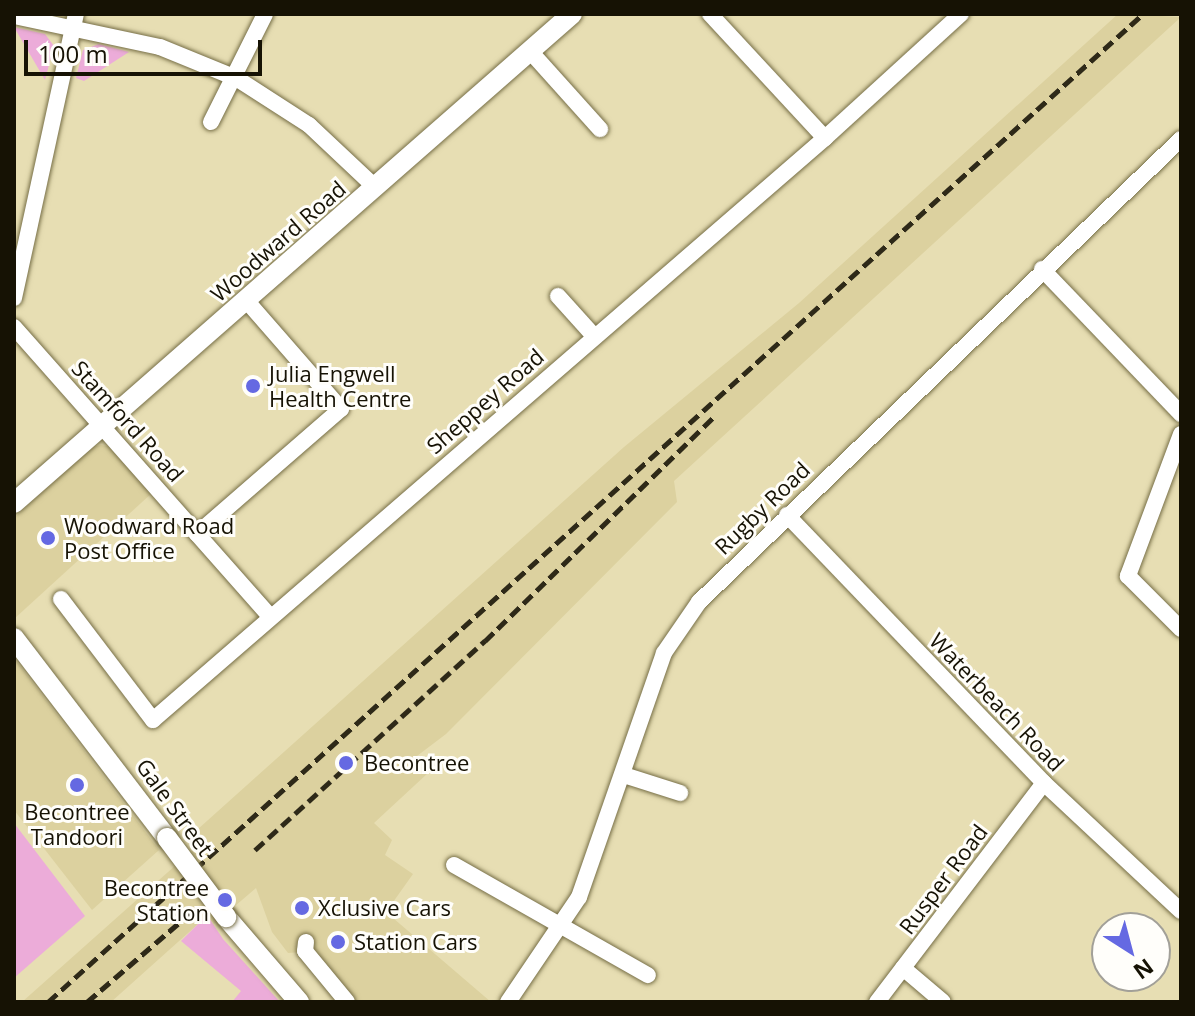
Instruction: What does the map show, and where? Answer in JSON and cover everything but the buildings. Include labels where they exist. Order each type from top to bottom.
[{"type":"street","points":[[211,122],[236,78],[265,14]]},
{"type":"street","name":"Woodward Road","points":[[14,503],[572,14]]},
{"type":"street","points":[[710,14],[825,138]]},
{"type":"street","name":"Sheppey Road","points":[[61,599],[153,720],[825,138],[961,14]]},
{"type":"street","points":[[14,16],[74,21],[160,47],[236,78],[309,125],[375,187]]},
{"type":"street","points":[[14,298],[74,21]]},
{"type":"street","points":[[530,51],[600,129]]},
{"type":"street","name":"Rugby Road","points":[[508,1002],[563,928],[624,775],[664,653],[699,602],[1042,269],[1181,139]]},
{"type":"street","points":[[1042,269],[1181,414]]},
{"type":"street","points":[[558,296],[594,336]]},
{"type":"street","points":[[197,534],[341,409],[246,300]]},
{"type":"street","name":"Stamford Road","points":[[14,327],[271,617]]},
{"type":"street","points":[[1181,434],[1128,576],[1181,629]]},
{"type":"street","name":"Waterbeach Road","points":[[787,515],[1044,783],[1181,911]]},
{"type":"street","name":"Gale Street","points":[[14,638],[226,917],[299,1002]]},
{"type":"street","points":[[624,775],[680,793]]},
{"type":"street","name":"Rusper Road","points":[[877,1002],[1044,783]]},
{"type":"street","points":[[454,865],[648,975]]},
{"type":"street","points":[[306,942],[305,951],[347,1002]]},
{"type":"street","points":[[903,968],[943,1002]]},
{"type":"shaded area","points":[[1118,14],[1181,17],[674,481],[677,502],[446,734],[413,759],[428,773],[374,823],[392,840],[385,855],[413,874],[386,912],[491,1002],[357,1002],[314,951],[288,953],[272,932],[256,888],[214,924],[207,916],[111,1002],[22,1002],[195,848],[188,838],[624,447],[799,303]]},
{"type":"shaded area","points":[[14,27],[45,34],[54,46],[45,80]]},
{"type":"shaded area","points":[[99,44],[129,52],[84,81],[76,78],[83,50]]},
{"type":"shaded area","points":[[92,447],[111,447],[152,493],[14,619],[14,518]]},
{"type":"shaded area","points":[[14,658],[159,850],[92,910],[14,810]]},
{"type":"shaded area","points":[[14,823],[85,916],[14,978]]},
{"type":"shaded area","points":[[207,915],[223,939],[280,1002],[232,1002],[241,991],[181,941]]},
{"type":"railway","points":[[48,1002],[1143,14]]},
{"type":"railway","points":[[255,850],[485,641],[713,418]]},
{"type":"railway","points":[[87,1002],[195,909]]},
{"type":"place","name":"Julia Engwell Health Centre","points":[[253,386]]},
{"type":"place","name":"Woodward Road Post Office","points":[[48,538]]},
{"type":"place","name":"Becontree","points":[[346,763]]},
{"type":"place","name":"Becontree Tandoori","points":[[77,785]]},
{"type":"place","name":"Becontree Station","points":[[225,900]]},
{"type":"place","name":"Xclusive Cars","points":[[302,908]]},
{"type":"place","name":"Station Cars","points":[[338,942]]}]
